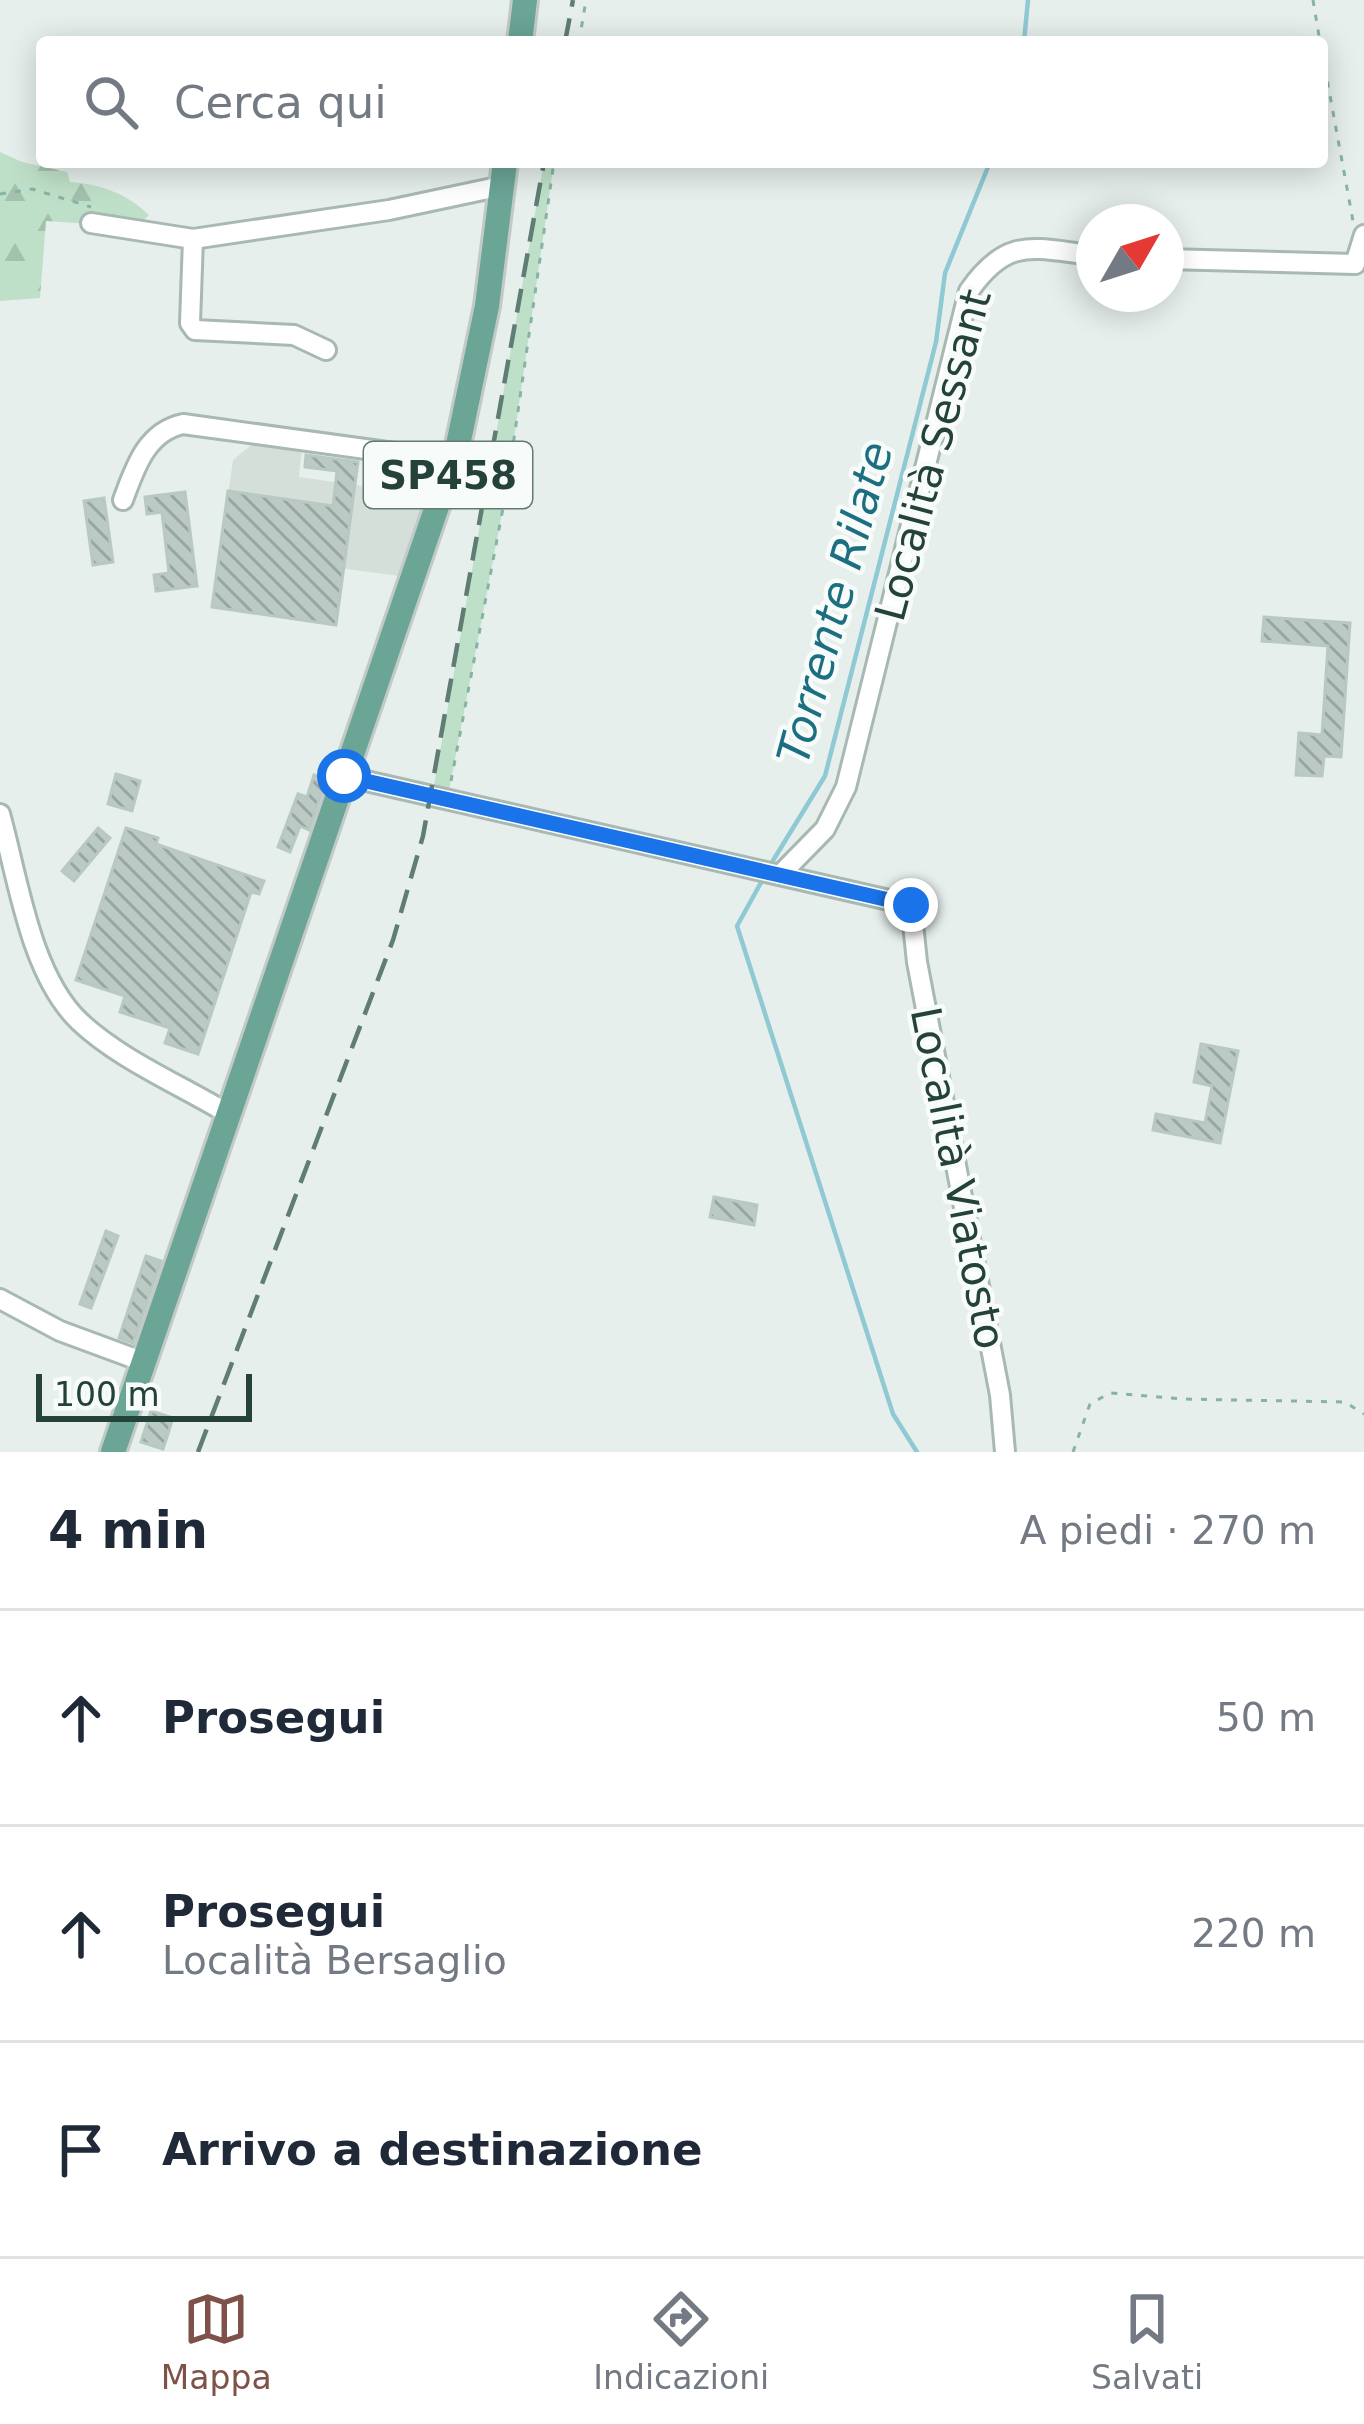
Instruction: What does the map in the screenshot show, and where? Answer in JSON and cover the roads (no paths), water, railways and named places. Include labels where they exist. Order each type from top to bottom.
[{"type":"main road","points":[[521,36],[525,0]]},
{"type":"main road","name":"SP458","points":[[113,1452],[453,461],[487,306],[503,174]]},
{"type":"street","points":[[94,216],[193,239],[388,210],[503,174]]},
{"type":"street","points":[[193,239],[190,323],[194,330],[294,335],[326,350]]},
{"type":"street","name":"Località Sessant","points":[[772,873],[825,829],[846,787],[969,291],[987,265],[1019,248],[1076,253]]},
{"type":"street","points":[[1184,259],[1361,255]]},
{"type":"street","points":[[124,500],[135,466],[152,440],[168,427],[183,424],[453,461]]},
{"type":"street","points":[[344,776],[772,873]]},
{"type":"street","points":[[0,814],[43,967],[59,997],[80,1022],[116,1048],[230,1115]]},
{"type":"street","name":"Località Viatosto","points":[[772,873],[911,905],[917,962],[1000,1395],[1005,1452]]},
{"type":"street","points":[[0,1299],[60,1331],[144,1362]]},
{"type":"waterway","name":"Torrente Rilate","points":[[1025,36],[1028,0]]},
{"type":"waterway","name":"Torrente Rilate","points":[[769,867],[825,776],[936,342],[945,273],[988,168]]},
{"type":"waterway","name":"Torrente Rilate","points":[[764,877],[737,926],[893,1414],[917,1452]]},
{"type":"railway","points":[[566,36],[573,0]]},
{"type":"railway","points":[[198,1452],[393,940],[423,836],[543,168]]}]
